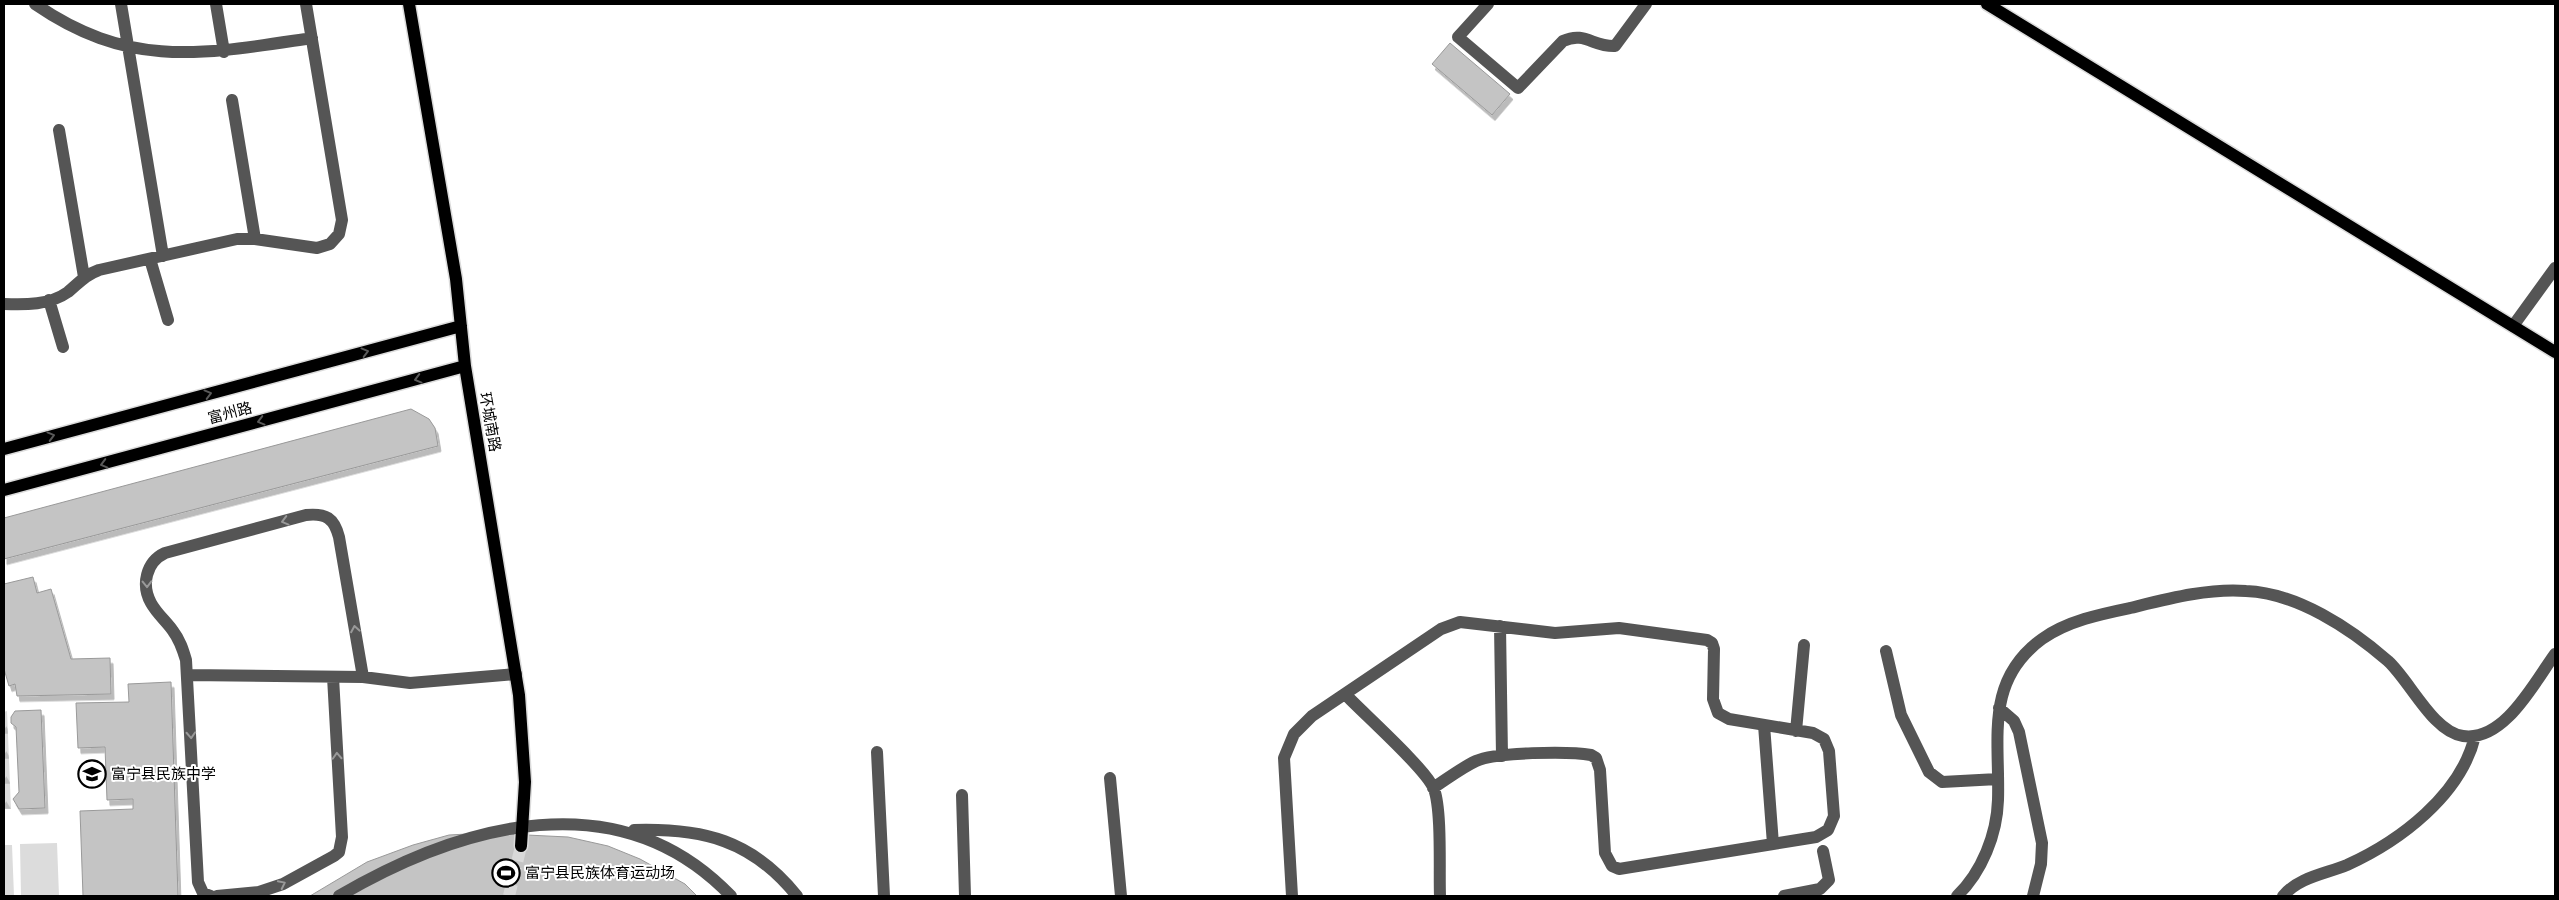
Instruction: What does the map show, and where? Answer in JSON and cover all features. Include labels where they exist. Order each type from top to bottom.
[{"type":"main road","name":"环城南路","points":[[409,4],[456,278],[465,366],[516,674],[524,760],[521,846]]},
{"type":"main road","points":[[1987,4],[2555,352]]},
{"type":"main road","name":"富州路","points":[[4,449],[461,326]]},
{"type":"main road","name":"富州路","points":[[4,490],[465,366]]},
{"type":"street","points":[[35,4],[92,36],[128,47],[179,54],[224,52],[312,38]]},
{"type":"street","points":[[121,4],[163,256]]},
{"type":"street","points":[[216,4],[224,52]]},
{"type":"street","points":[[4,304],[25,306],[49,300],[65,294],[84,277],[99,270],[228,241],[255,239],[317,248],[330,244],[339,234],[342,220],[306,4]]},
{"type":"street","points":[[1488,4],[1458,37],[1518,88],[1564,41],[1573,36],[1584,37],[1603,46],[1614,46],[1646,4]]},
{"type":"street","points":[[232,100],[255,239]]},
{"type":"street","points":[[59,130],[84,277]]},
{"type":"street","points":[[150,259],[168,320]]},
{"type":"street","points":[[2513,326],[2555,268]]},
{"type":"street","points":[[49,300],[63,347]]},
{"type":"street","points":[[211,896],[203,893],[198,882],[187,675],[181,645],[174,632],[154,608],[147,593],[146,576],[153,560],[166,553],[318,514],[329,517],[336,525],[339,537],[363,677]]},
{"type":"street","points":[[1956,896],[1973,877],[1989,844],[1998,801],[1996,748],[1999,708],[2005,688],[2021,661],[2042,639],[2061,628],[2139,606],[2185,596],[2246,590],[2288,600],[2341,626],[2390,663],[2442,726],[2462,736],[2475,736],[2487,733],[2507,720],[2555,654]]},
{"type":"street","points":[[1292,896],[1283,767],[1286,750],[1294,734],[1305,721],[1446,626],[1467,622],[1555,633],[1619,628],[1707,640],[1712,643],[1714,649],[1713,699],[1718,713],[1729,719],[1819,735],[1827,745],[1834,816],[1833,824],[1823,835],[1816,837],[1619,869],[1608,860],[1605,852],[1600,770],[1596,758],[1585,754],[1502,756],[1476,761],[1433,788]]},
{"type":"street","points":[[1500,626],[1502,756]]},
{"type":"street","points":[[1796,731],[1804,645]]},
{"type":"street","points":[[1886,651],[1901,715],[1929,772],[1942,782],[1998,779]]},
{"type":"street","points":[[187,675],[363,677],[410,683],[516,674]]},
{"type":"street","points":[[217,896],[267,890],[329,860],[339,852],[342,837],[333,677]]},
{"type":"street","points":[[1344,694],[1422,773],[1433,788],[1437,807],[1440,896]]},
{"type":"street","points":[[1999,708],[2014,721],[2020,732],[2042,843],[2042,864],[2033,896]]},
{"type":"street","points":[[1764,725],[1773,844]]},
{"type":"street","points":[[2283,896],[2295,885],[2369,854],[2410,826],[2446,791],[2461,771],[2470,754],[2475,736]]},
{"type":"street","points":[[877,752],[884,896]]},
{"type":"street","points":[[1110,778],[1121,896]]},
{"type":"street","points":[[962,794],[965,896]]},
{"type":"street","points":[[340,896],[388,870],[427,852],[490,832],[523,827],[571,826],[619,830],[682,830],[724,840],[764,863],[797,896]]},
{"type":"street","points":[[619,830],[642,836],[684,856],[731,896]]},
{"type":"street","points":[[1784,896],[1825,886],[1829,880],[1824,851]]},
{"type":"green space","points":[[7,711],[11,809],[4,809],[4,712]]},
{"type":"green space","points":[[57,843],[59,896],[21,896],[20,844]]},
{"type":"green space","points":[[4,845],[12,845],[14,896],[4,896]]},
{"type":"building","points":[[1450,43],[1510,94],[1492,115],[1432,64]]},
{"type":"building","points":[[411,409],[429,419],[435,428],[438,446],[4,559],[4,518]]},
{"type":"building","points":[[33,577],[37,593],[51,589],[71,659],[110,658],[111,694],[17,696],[15,684],[9,686],[4,669],[4,584]]},
{"type":"building","points":[[171,682],[178,896],[83,896],[80,811],[133,809],[133,799],[107,800],[105,747],[78,748],[76,703],[129,702],[128,684]]},
{"type":"building","points":[[41,710],[45,808],[19,809],[13,799],[19,792],[16,727],[11,723],[11,717],[15,711]]},
{"type":"building","name":"富宁县民族体育运动场","points":[[485,833],[568,837],[608,846],[640,859],[685,884],[697,896],[310,896],[367,862],[413,845],[449,835]]},
{"type":"tunnel","points":[[509,896],[521,846]]},
{"type":"place","name":"富宁县民族中学","points":[[92,774]]},
{"type":"place","name":"富宁县民族体育运动场","points":[[506,873]]}]
